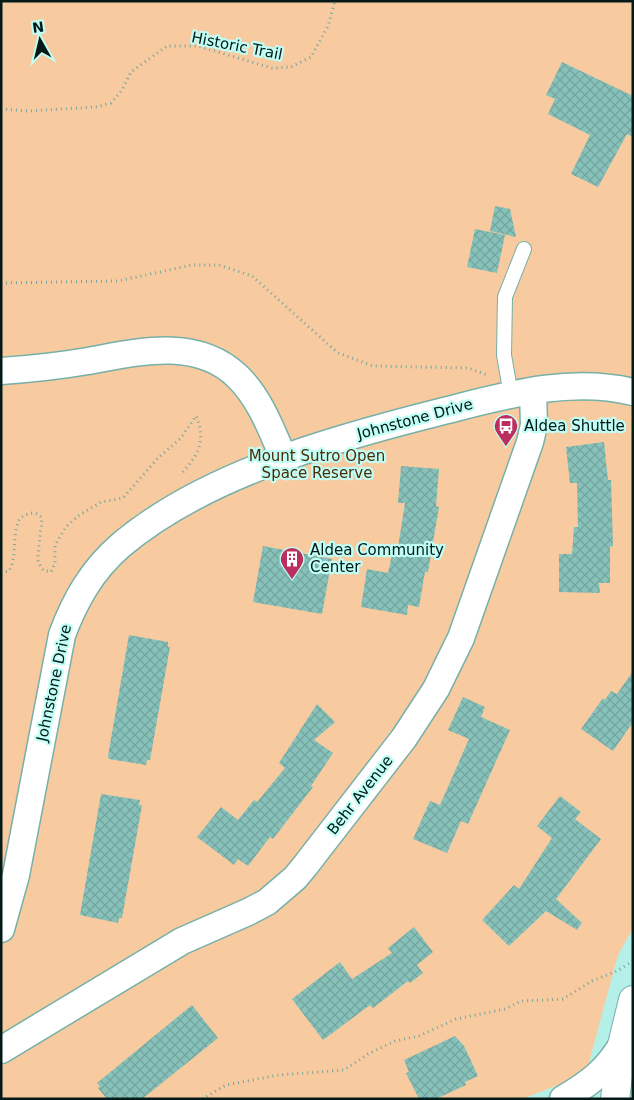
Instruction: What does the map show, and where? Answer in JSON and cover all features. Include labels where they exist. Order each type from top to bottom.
[{"type":"main road","points":[[615,1099],[622,1045],[633,1000]]},
{"type":"street","points":[[1,371],[55,366],[141,351],[172,350],[196,354],[219,363],[242,383],[263,413],[284,459]]},
{"type":"street","name":"Johnstone Drive","points":[[1,929],[16,875],[62,636],[79,595],[104,561],[137,532],[206,492],[284,459],[357,434],[516,394],[575,386],[596,386],[633,392]]},
{"type":"street","name":"Behr Avenue","points":[[1,1050],[182,941],[266,902],[295,878],[305,866],[422,714],[448,666],[471,611],[530,442],[534,425],[516,394]]},
{"type":"street","points":[[563,1099],[594,1080],[607,1067],[622,1045]]},
{"type":"lane","points":[[516,394],[504,355],[505,297],[524,249]]},
{"type":"path","name":"Historic Trail","points":[[1,109],[29,111],[97,106],[111,103],[122,90],[131,72],[167,46],[198,46],[272,68],[291,67],[311,57],[328,26],[336,1]]},
{"type":"path","points":[[1,283],[118,281],[192,264],[220,265],[252,276],[338,353],[373,366],[468,368],[490,376],[516,394]]},
{"type":"path","points":[[1,573],[9,572],[12,566],[15,534],[20,518],[31,513],[36,513],[42,518],[38,562],[44,570],[51,572],[55,563],[56,545],[66,527],[78,516],[101,502],[124,498],[157,459],[182,438],[196,416],[201,428],[201,444],[179,476]]},
{"type":"path","points":[[202,1099],[226,1085],[279,1075],[344,1070],[368,1054],[396,1041],[419,1036],[456,1019],[505,1009],[521,1002],[563,999],[592,981],[633,962]]},
{"type":"green space","name":"Mount Sutro Open Space Reserve","points":[[1,1],[633,1],[633,928],[618,955],[587,1070],[574,1079],[522,1099],[1,1099]]},
{"type":"building","points":[[562,62],[633,96],[633,137],[627,134],[598,187],[571,174],[590,135],[548,114],[555,99],[546,95]]},
{"type":"building","points":[[495,206],[510,209],[516,237],[490,231]]},
{"type":"building","points":[[475,229],[505,235],[497,273],[467,267]]},
{"type":"building","points":[[604,442],[608,480],[611,480],[613,546],[610,547],[610,583],[599,583],[600,593],[559,592],[559,554],[572,554],[574,527],[578,527],[577,483],[570,483],[566,447]]},
{"type":"building","points":[[401,466],[439,469],[436,506],[439,507],[428,572],[425,572],[419,607],[408,605],[407,615],[361,607],[367,569],[388,573],[394,546],[398,547],[405,503],[398,503]]},
{"type":"building","name":"Aldea Community Center","points":[[263,546],[332,559],[322,614],[253,602]]},
{"type":"building","points":[[129,635],[168,642],[168,647],[170,647],[150,760],[147,760],[146,765],[109,759],[108,756]]},
{"type":"building","points":[[633,671],[633,722],[613,751],[581,729],[603,698],[605,700],[611,691],[617,694]]},
{"type":"building","points":[[463,697],[485,707],[481,717],[510,730],[468,824],[461,821],[447,853],[413,839],[430,801],[440,805],[469,739],[448,730]]},
{"type":"building","points":[[317,704],[335,722],[314,740],[333,753],[311,786],[313,787],[273,839],[270,837],[248,866],[238,859],[234,865],[197,837],[221,807],[238,820],[254,800],[257,802],[285,768],[279,763]]},
{"type":"building","points":[[101,794],[140,800],[139,805],[142,805],[122,918],[119,918],[118,923],[80,915]]},
{"type":"building","points":[[560,796],[581,812],[575,819],[601,839],[556,899],[582,923],[577,930],[546,911],[509,946],[482,920],[514,885],[519,889],[552,838],[537,826]]},
{"type":"building","points":[[414,927],[433,952],[417,965],[423,973],[410,983],[408,981],[373,1008],[370,1005],[323,1040],[292,999],[340,962],[352,979],[392,953],[388,948]]},
{"type":"building","points":[[192,1005],[218,1038],[142,1099],[107,1099],[98,1088],[100,1086],[97,1083]]},
{"type":"building","points":[[455,1036],[464,1046],[478,1076],[465,1082],[466,1085],[436,1099],[419,1099],[406,1073],[409,1072],[404,1060]]},
{"type":"place","name":"Aldea Shuttle","points":[[506,447]]},
{"type":"place","name":"Aldea Community Center","points":[[292,580]]}]
